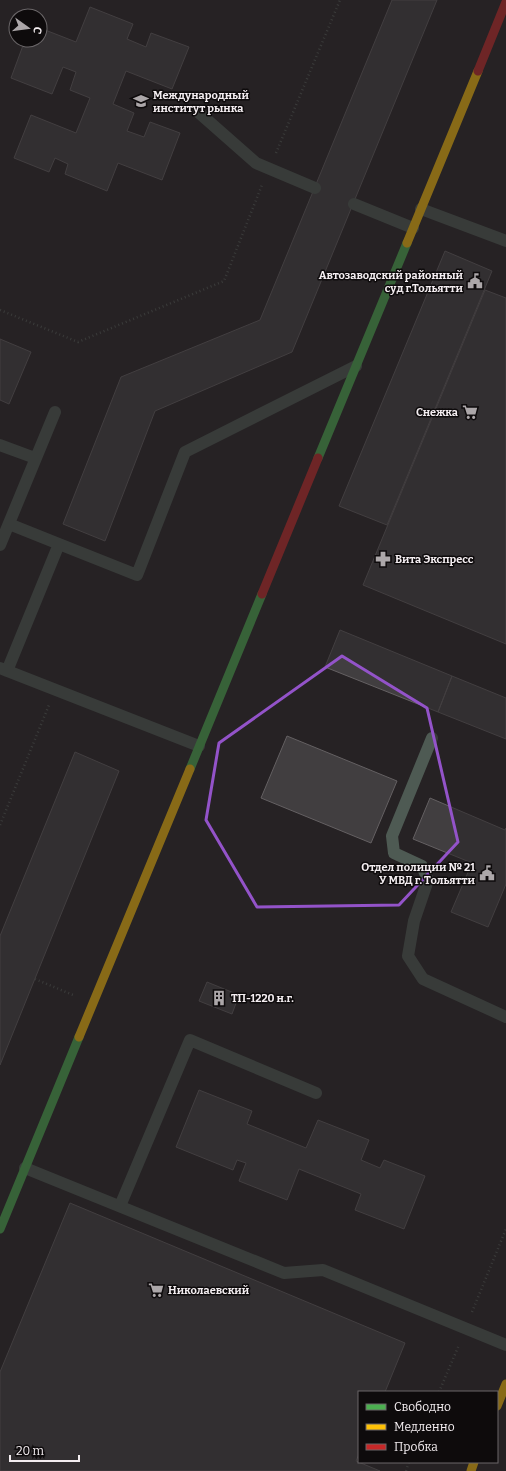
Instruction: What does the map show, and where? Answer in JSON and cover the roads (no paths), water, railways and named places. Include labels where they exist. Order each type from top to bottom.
[{"type":"street","points":[[0,1229],[506,2]]},
{"type":"street","points":[[498,1404],[506,1384]]},
{"type":"lane","points":[[197,111],[256,163],[315,188]]},
{"type":"lane","points":[[354,204],[413,228]]},
{"type":"lane","points":[[421,209],[506,241]]},
{"type":"lane","points":[[9,524],[137,575],[185,452],[356,366]]},
{"type":"lane","points":[[0,545],[55,412]]},
{"type":"lane","points":[[0,444],[35,458]]},
{"type":"lane","points":[[59,544],[4,670],[199,746]]},
{"type":"lane","points":[[432,738],[392,836],[394,853],[422,866],[428,880],[414,921],[408,956],[423,978],[506,1017]]},
{"type":"lane","points":[[120,1206],[190,1040],[316,1093]]},
{"type":"lane","points":[[25,1168],[284,1273],[323,1270],[506,1345]]},
{"type":"place","name":"Международный институт рынка","points":[[141,101]]},
{"type":"place","name":"Автозаводский районный суд г.Тольятти","points":[[475,281]]},
{"type":"place","name":"Снежка","points":[[470,412]]},
{"type":"place","name":"Вита Экспресс","points":[[383,559]]},
{"type":"place","name":"Отдел полиции № 21 У МВД г. Тольятти","points":[[487,873]]},
{"type":"place","name":"ТП-1220 н.г.","points":[[219,998]]},
{"type":"place","name":"Николаевский","points":[[156,1290]]}]
